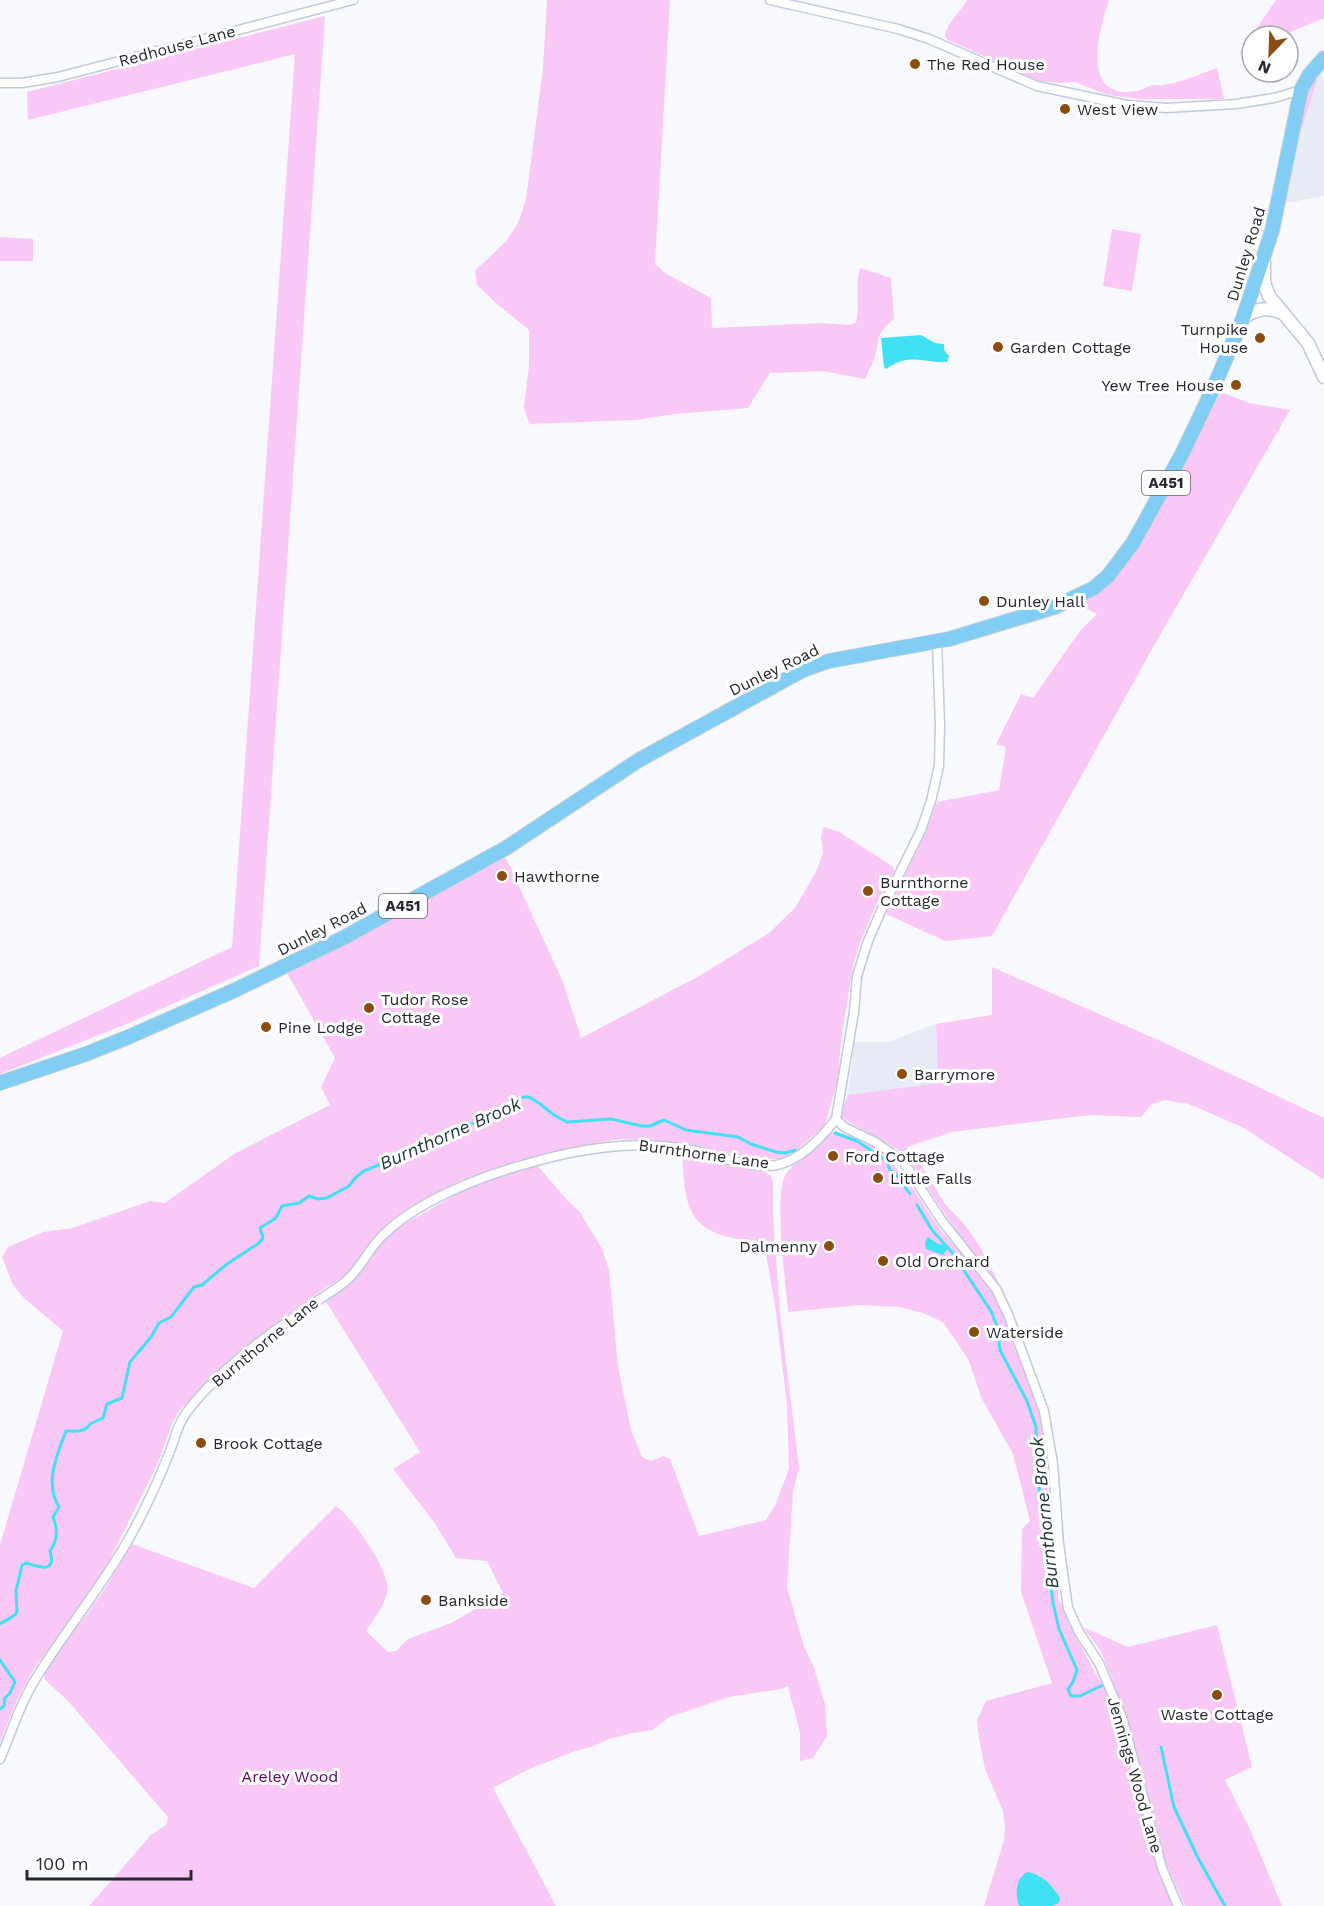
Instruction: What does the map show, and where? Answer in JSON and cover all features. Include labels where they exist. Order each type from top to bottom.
[{"type":"main road","name":"Dunley Road","points":[[0,1083],[126,1038],[233,991],[343,938],[506,848],[639,759],[803,670],[836,659],[937,642],[1055,607],[1094,588],[1108,576],[1133,543],[1182,454],[1213,389],[1264,261],[1279,202],[1300,90],[1324,58]]},
{"type":"street","name":"Redhouse Lane","points":[[0,84],[58,77],[353,0]]},
{"type":"street","points":[[770,0],[898,29],[929,39],[1037,86],[1127,105],[1166,108],[1225,105],[1274,98],[1300,90]]},
{"type":"street","points":[[1264,261],[1266,289],[1308,343],[1324,378]]},
{"type":"street","points":[[1243,318],[1252,312],[1266,308],[1283,313]]},
{"type":"street","points":[[836,1119],[854,1011],[857,976],[881,912],[921,830],[939,766],[937,642]]},
{"type":"street","name":"Burnthorne Lane","points":[[0,1759],[22,1703],[38,1675],[111,1569],[132,1533],[167,1459],[177,1426],[183,1416],[204,1392],[236,1362],[280,1326],[352,1276],[380,1238],[395,1225],[467,1184],[526,1164],[612,1146],[649,1144],[762,1165],[779,1164],[801,1153],[836,1119]]},
{"type":"street","name":"Jennings Wood Lane","points":[[836,1119],[844,1127],[875,1142],[903,1161],[942,1221],[996,1289],[1008,1314],[1044,1411],[1053,1464],[1059,1544],[1068,1608],[1078,1632],[1099,1663],[1122,1717],[1162,1868],[1178,1906]]},
{"type":"shaded area","points":[[1319,74],[1324,79],[1324,196],[1286,203],[1294,153]]},
{"type":"shaded area","points":[[936,1024],[938,1083],[848,1095],[854,1042],[888,1042]]},
{"type":"green space","points":[[547,0],[670,0],[655,264],[665,273],[711,298],[712,328],[822,323],[849,325],[856,323],[860,268],[891,278],[894,319],[881,332],[874,359],[865,379],[823,371],[770,373],[748,408],[635,420],[529,424],[524,407],[529,365],[529,330],[477,285],[475,271],[507,240],[518,223],[526,199],[543,68]]},
{"type":"green space","points":[[967,0],[1109,0],[1098,45],[1100,75],[1107,85],[1119,91],[1137,91],[1152,85],[1177,82],[1217,68],[1224,99],[1140,99],[1108,95],[1075,82],[1039,81],[948,40],[945,36],[946,31]]},
{"type":"green space","points":[[1276,0],[1324,0],[1324,18],[1300,28],[1300,24],[1260,24]]},
{"type":"green space","points":[[325,16],[259,966],[129,1023],[0,1074],[0,1058],[232,947],[295,54],[28,120],[27,92]]},
{"type":"green space","points":[[1319,74],[1295,151],[1306,95]]},
{"type":"green space","points":[[1112,229],[1141,234],[1132,291],[1103,286]]},
{"type":"green space","points":[[0,237],[33,239],[33,261],[0,261]]},
{"type":"green space","points":[[1221,392],[1249,403],[1290,410],[1156,642],[992,936],[945,941],[886,914],[926,832],[937,802],[999,790],[1006,747],[996,744],[1021,694],[1033,698],[1080,631],[1097,614],[1080,605],[1109,583],[1131,556],[1150,526]]},
{"type":"green space","points":[[824,827],[839,832],[894,868],[894,873],[877,903],[861,940],[853,966],[841,1040],[838,1080],[825,1124],[796,1151],[779,1159],[756,1159],[659,1141],[620,1139],[596,1143],[520,1162],[459,1181],[393,1221],[374,1236],[346,1275],[322,1290],[237,1357],[204,1384],[179,1411],[158,1463],[107,1565],[75,1614],[35,1667],[18,1698],[0,1742],[0,1545],[63,1331],[25,1299],[13,1285],[2,1257],[8,1247],[43,1232],[73,1228],[150,1201],[165,1203],[234,1154],[330,1105],[321,1087],[335,1058],[287,973],[505,856],[563,982],[581,1038],[701,975],[769,933],[795,908],[816,872],[823,853],[821,836]]},
{"type":"green space","points":[[992,967],[1156,1039],[1324,1118],[1324,1180],[1242,1127],[1189,1104],[1165,1100],[1152,1104],[1141,1117],[1090,1115],[952,1132],[907,1147],[919,1161],[945,1204],[965,1225],[980,1247],[1004,1293],[961,1238],[907,1157],[841,1116],[848,1095],[938,1083],[936,1024],[992,1015]]},
{"type":"green space","points":[[835,1131],[876,1148],[888,1158],[914,1190],[939,1228],[985,1280],[1000,1305],[1042,1421],[1048,1471],[1050,1536],[1058,1574],[1058,1599],[1099,1680],[1113,1680],[1100,1650],[1083,1627],[1128,1647],[1217,1625],[1252,1767],[1225,1780],[1249,1827],[1282,1906],[1185,1906],[1164,1858],[1157,1865],[1173,1906],[1052,1906],[1059,1903],[1055,1889],[1039,1875],[1022,1875],[1017,1890],[1019,1906],[984,1906],[1004,1840],[1005,1828],[1003,1811],[985,1769],[977,1720],[986,1701],[1052,1683],[1021,1592],[1022,1529],[1030,1521],[1013,1454],[982,1399],[968,1359],[943,1322],[923,1313],[900,1307],[861,1305],[788,1312],[780,1219],[782,1185],[786,1174],[795,1163]]},
{"type":"green space","name":"Areley Wood","points":[[682,1152],[765,1172],[771,1176],[773,1181],[773,1217],[780,1313],[799,1468],[793,1491],[787,1587],[804,1647],[813,1665],[825,1704],[827,1736],[813,1758],[800,1761],[800,1733],[788,1686],[729,1697],[669,1717],[652,1730],[609,1739],[575,1751],[527,1770],[493,1788],[556,1906],[89,1906],[151,1835],[167,1824],[168,1817],[67,1700],[44,1679],[45,1676],[42,1674],[101,1595],[132,1544],[254,1588],[336,1506],[361,1533],[384,1573],[387,1585],[386,1599],[366,1631],[388,1652],[396,1651],[408,1639],[451,1623],[503,1593],[487,1561],[456,1558],[434,1522],[393,1469],[420,1452],[325,1300],[348,1286],[379,1245],[399,1227],[462,1191],[481,1182],[537,1165],[580,1212],[602,1249],[609,1270],[618,1367],[631,1430],[642,1457],[651,1461],[664,1456],[670,1459],[699,1536],[766,1520],[775,1506],[789,1469],[787,1405],[776,1312],[764,1242],[722,1235],[708,1229],[698,1221],[687,1199]]},
{"type":"water","points":[[921,335],[935,343],[944,344],[944,350],[949,356],[947,362],[909,360],[886,369],[884,367],[881,338]]},
{"type":"water","points":[[928,1237],[948,1248],[943,1255],[926,1249],[925,1242]]},
{"type":"water","points":[[1028,1872],[1043,1878],[1050,1885],[1060,1898],[1059,1903],[1052,1906],[1019,1906],[1018,1882]]},
{"type":"waterway","name":"Burnthorne Brook","points":[[0,1624],[17,1612],[16,1591],[22,1565],[26,1563],[46,1567],[51,1563],[50,1551],[55,1543],[56,1534],[53,1517],[59,1507],[52,1488],[52,1479],[66,1431],[83,1430],[103,1418],[107,1404],[122,1398],[130,1362],[151,1337],[159,1323],[171,1317],[194,1287],[202,1285],[227,1264],[259,1243],[263,1238],[260,1228],[276,1218],[282,1206],[299,1203],[309,1196],[318,1199],[327,1198],[349,1186],[364,1171],[398,1157],[410,1147],[434,1140],[508,1110],[516,1101],[524,1097],[529,1097],[567,1122],[611,1119],[650,1126],[664,1120],[686,1130],[738,1137],[776,1152],[785,1153],[795,1150]]},
{"type":"waterway","name":"Burnthorne Brook","points":[[835,1133],[857,1141],[887,1161],[890,1170],[896,1174],[910,1194]]},
{"type":"waterway","name":"Burnthorne Brook","points":[[917,1205],[932,1230],[958,1259]]},
{"type":"waterway","name":"Burnthorne Brook","points":[[963,1269],[991,1311],[997,1326],[1000,1350],[1027,1401],[1036,1427],[1038,1478],[1053,1603],[1059,1629],[1077,1670],[1068,1689],[1071,1696],[1080,1696],[1103,1685]]},
{"type":"waterway","name":"Burnthorne Brook","points":[[0,1660],[15,1682],[5,1698],[4,1706],[0,1709]]},
{"type":"waterway","name":"Burnthorne Brook","points":[[1161,1747],[1174,1807],[1198,1858],[1225,1906]]},
{"type":"place","name":"The Red House","points":[[915,64]]},
{"type":"place","name":"West View","points":[[1065,109]]},
{"type":"place","name":"Turnpike House","points":[[1260,338]]},
{"type":"place","name":"Garden Cottage","points":[[998,347]]},
{"type":"place","name":"Yew Tree House","points":[[1236,385]]},
{"type":"place","name":"Dunley Hall","points":[[984,601]]},
{"type":"place","name":"Hawthorne","points":[[502,876]]},
{"type":"place","name":"Burnthorne Cottage","points":[[868,891]]},
{"type":"place","name":"Tudor Rose Cottage","points":[[369,1008]]},
{"type":"place","name":"Pine Lodge","points":[[266,1027]]},
{"type":"place","name":"Barrymore","points":[[902,1074]]},
{"type":"place","name":"Ford Cottage","points":[[833,1156]]},
{"type":"place","name":"Little Falls","points":[[878,1178]]},
{"type":"place","name":"Dalmenny","points":[[829,1246]]},
{"type":"place","name":"Old Orchard","points":[[883,1261]]},
{"type":"place","name":"Waterside","points":[[974,1332]]},
{"type":"place","name":"Brook Cottage","points":[[201,1443]]},
{"type":"place","name":"Bankside","points":[[426,1600]]},
{"type":"place","name":"Waste Cottage","points":[[1217,1695]]}]
